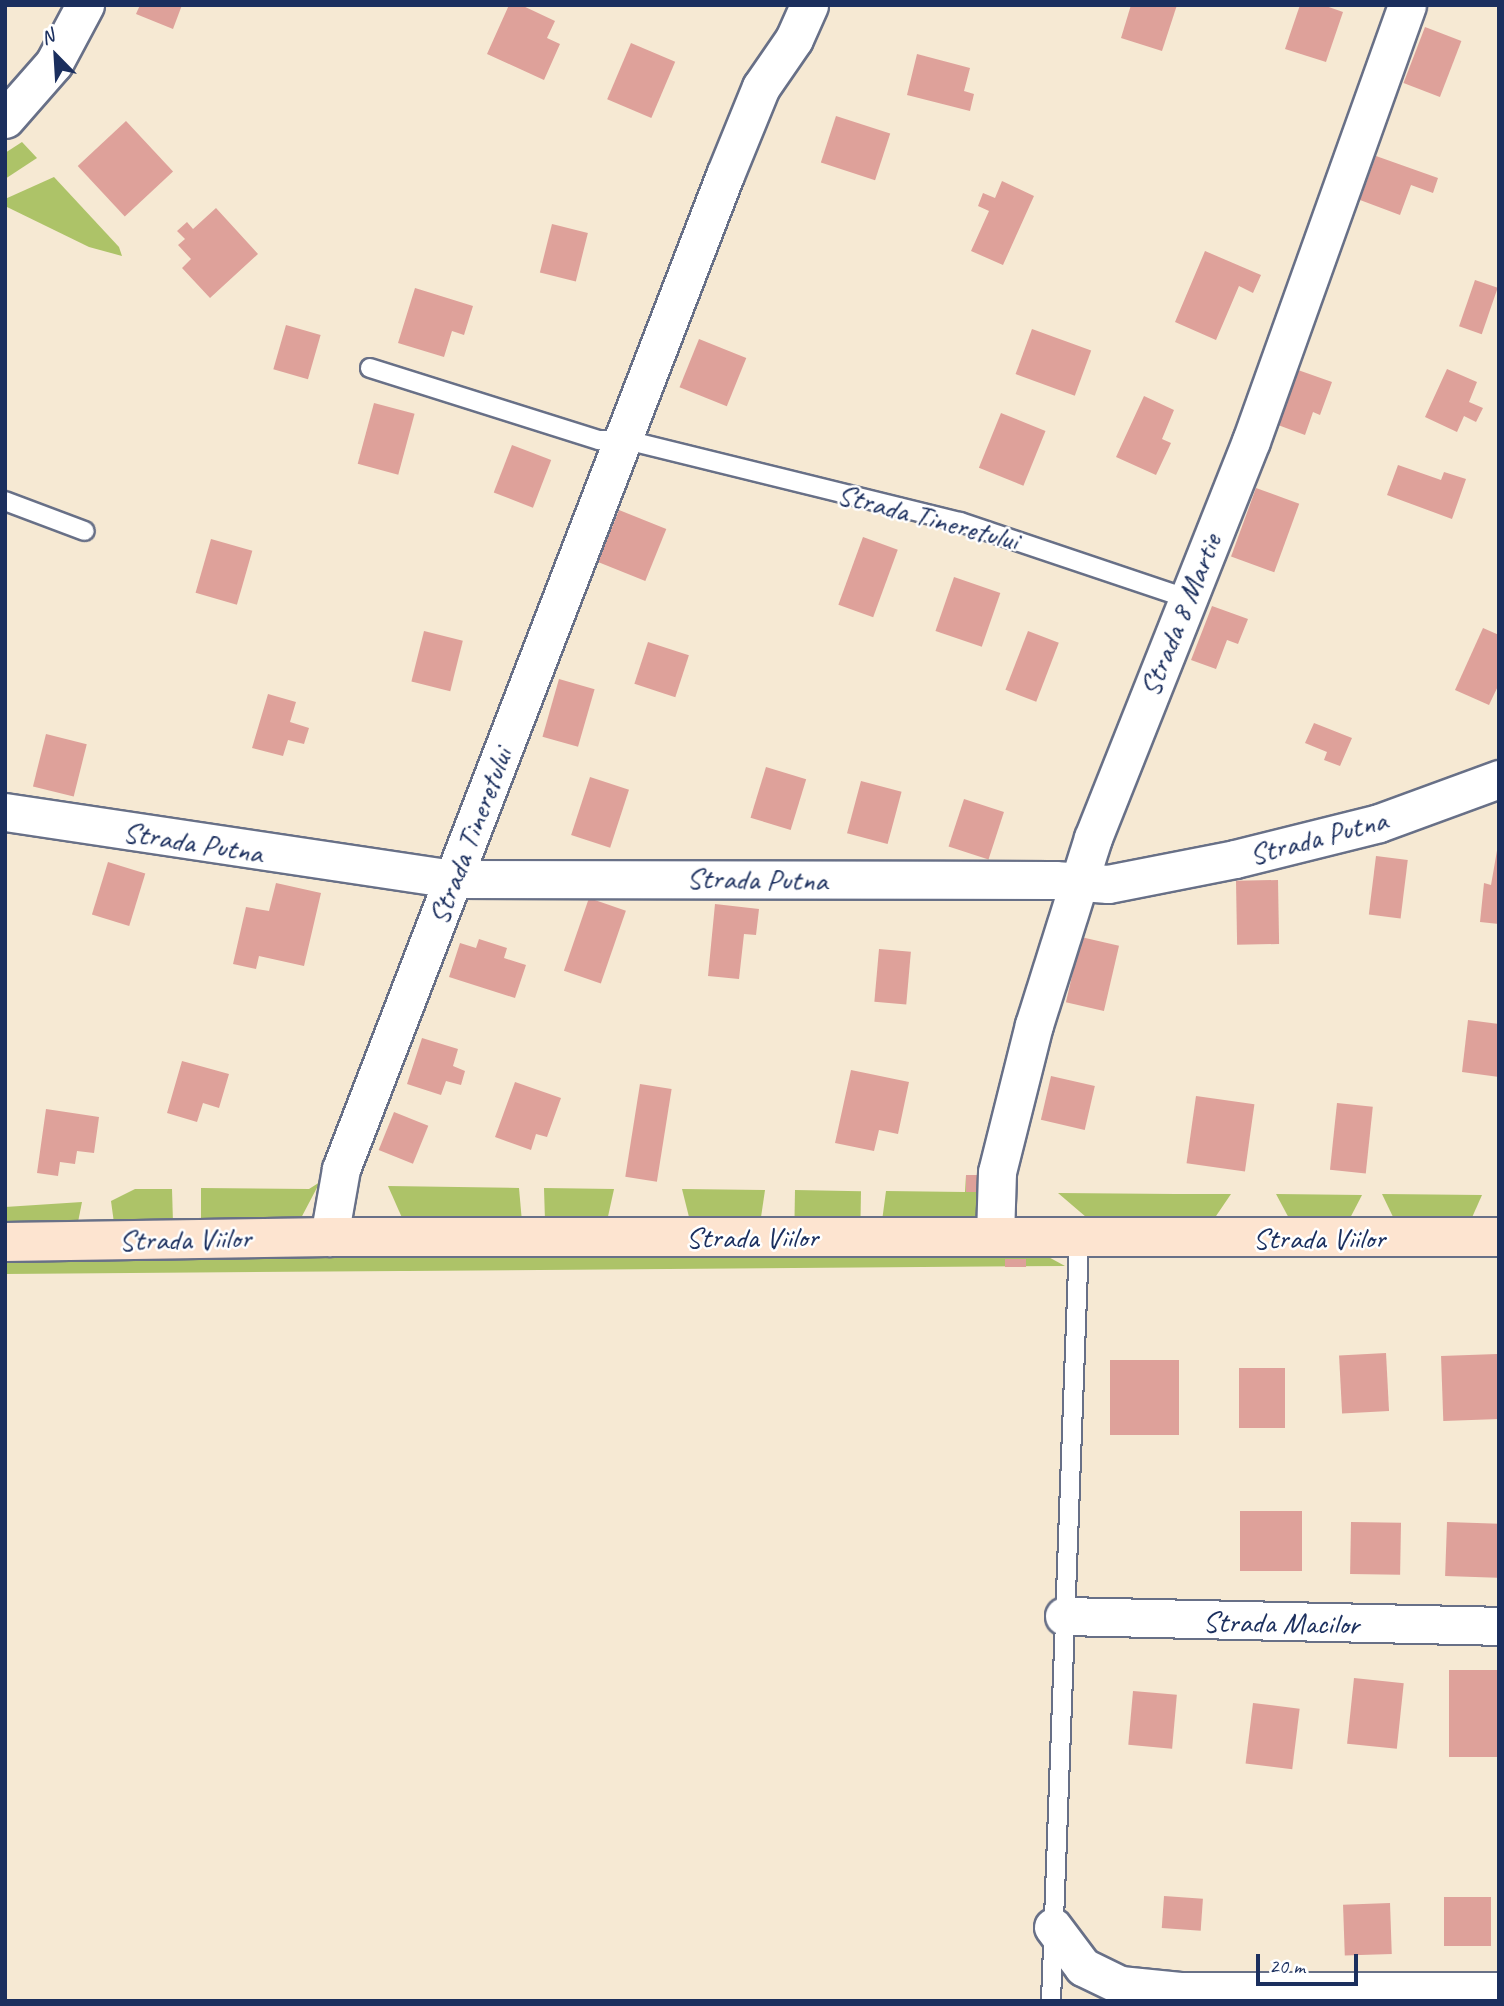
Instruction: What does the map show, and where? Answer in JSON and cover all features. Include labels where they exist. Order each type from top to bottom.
[{"type":"street","points":[[5,119],[54,63],[85,5]]},
{"type":"street","name":"Strada Tineretului","points":[[329,1237],[341,1169],[761,87],[794,39],[809,5]]},
{"type":"street","name":"Strada 8 Martie","points":[[995,1236],[998,1172],[1034,1025],[1079,884],[1186,598],[1309,289],[1407,5]]},
{"type":"street","name":"Strada Putna","points":[[5,812],[453,879],[1079,884],[1137,880],[1288,846],[1379,823],[1499,779]]},
{"type":"street","name":"Strada Viilor","points":[[5,1242],[329,1237],[995,1236],[1079,1240],[1499,1237]]},
{"type":"street","name":"Strada Macilor","points":[[1064,1616],[1499,1626]]},
{"type":"street","points":[[1053,1927],[1083,1967],[1120,1984],[1180,1991],[1499,1991]]},
{"type":"lane","name":"Strada Tineretului","points":[[370,368],[599,440],[626,440],[960,522],[1186,598]]},
{"type":"lane","points":[[5,502],[85,531]]},
{"type":"lane","points":[[1051,2001],[1079,1240]]},
{"type":"green space","points":[[22,142],[37,158],[5,179],[5,153]]},
{"type":"green space","points":[[54,177],[119,247],[122,256],[89,247],[7,207],[5,199]]},
{"type":"green space","points":[[966,1175],[984,1175],[981,1215],[971,1220],[882,1221],[886,1191],[965,1192]]},
{"type":"green space","points":[[320,1182],[300,1220],[201,1220],[201,1188],[309,1189]]},
{"type":"green space","points":[[388,1186],[519,1188],[522,1222],[403,1220]]},
{"type":"green space","points":[[544,1188],[614,1189],[607,1221],[545,1221]]},
{"type":"green space","points":[[135,1189],[172,1189],[173,1223],[114,1223],[111,1201]]},
{"type":"green space","points":[[682,1189],[765,1190],[760,1224],[690,1221]]},
{"type":"green space","points":[[795,1190],[861,1191],[860,1225],[794,1224]]},
{"type":"green space","points":[[1058,1193],[1231,1194],[1214,1219],[1086,1217]]},
{"type":"green space","points":[[1276,1194],[1362,1195],[1348,1222],[1291,1222]]},
{"type":"green space","points":[[1382,1194],[1482,1195],[1470,1222],[1395,1221]]},
{"type":"green space","points":[[82,1202],[77,1227],[5,1228],[5,1207]]},
{"type":"green space","points":[[1043,1254],[1065,1266],[5,1274],[5,1259]]},
{"type":"building","points":[[140,5],[182,5],[173,29],[136,14]]},
{"type":"building","points":[[509,5],[521,5],[555,21],[547,38],[560,44],[544,80],[487,54]]},
{"type":"building","points":[[1131,5],[1177,5],[1162,51],[1121,38]]},
{"type":"building","points":[[1300,5],[1323,5],[1343,12],[1326,62],[1285,49]]},
{"type":"building","points":[[1425,27],[1461,41],[1440,97],[1403,83]]},
{"type":"building","points":[[631,43],[675,62],[651,118],[607,99]]},
{"type":"building","points":[[917,54],[970,68],[964,91],[974,94],[970,111],[907,95]]},
{"type":"building","points":[[836,116],[890,134],[875,180],[821,163]]},
{"type":"building","points":[[126,121],[173,171],[125,216],[78,166]]},
{"type":"building","points":[[1376,156],[1438,178],[1433,193],[1411,185],[1400,215],[1360,200]]},
{"type":"building","points":[[1002,181],[1034,196],[1003,265],[971,251],[989,211],[978,206],[983,193],[995,198]]},
{"type":"building","points":[[216,208],[258,254],[210,298],[182,268],[191,259],[178,245],[185,239],[177,231],[187,222],[193,229]]},
{"type":"building","points":[[552,224],[588,233],[576,281],[540,273]]},
{"type":"building","points":[[1205,251],[1261,275],[1253,293],[1239,286],[1216,340],[1175,322]]},
{"type":"building","points":[[1475,280],[1498,288],[1482,334],[1459,326]]},
{"type":"building","points":[[415,288],[473,306],[464,335],[452,331],[444,357],[398,343]]},
{"type":"building","points":[[286,325],[321,335],[308,379],[273,369]]},
{"type":"building","points":[[1032,329],[1091,351],[1075,396],[1016,374]]},
{"type":"building","points":[[699,339],[746,358],[727,406],[680,387]]},
{"type":"building","points":[[1447,369],[1477,382],[1469,402],[1483,408],[1476,422],[1464,416],[1457,432],[1425,417]]},
{"type":"building","points":[[1298,370],[1332,382],[1320,415],[1313,412],[1305,435],[1278,425]]},
{"type":"building","points":[[1144,396],[1174,410],[1162,439],[1171,443],[1156,475],[1116,457]]},
{"type":"building","points":[[374,403],[415,414],[398,475],[358,464]]},
{"type":"building","points":[[1001,413],[1046,431],[1023,486],[979,468]]},
{"type":"building","points":[[512,445],[551,460],[533,508],[494,493]]},
{"type":"building","points":[[1398,465],[1441,480],[1444,472],[1466,479],[1452,519],[1387,495]]},
{"type":"building","points":[[1256,488],[1299,504],[1274,572],[1231,557]]},
{"type":"building","points":[[619,510],[666,529],[645,581],[598,562]]},
{"type":"building","points":[[863,537],[898,550],[873,617],[838,605]]},
{"type":"building","points":[[211,539],[252,551],[237,605],[196,593]]},
{"type":"building","points":[[954,577],[1000,593],[982,647],[935,631]]},
{"type":"building","points":[[1212,606],[1248,619],[1238,644],[1227,640],[1216,669],[1191,660]]},
{"type":"building","points":[[1483,628],[1499,635],[1499,684],[1489,705],[1455,690]]},
{"type":"building","points":[[424,631],[463,641],[450,691],[411,681]]},
{"type":"building","points":[[1028,631],[1059,643],[1036,702],[1005,690]]},
{"type":"building","points":[[648,642],[689,655],[675,697],[634,684]]},
{"type":"building","points":[[559,679],[595,689],[578,747],[542,737]]},
{"type":"building","points":[[268,694],[296,702],[290,722],[309,728],[304,744],[288,740],[283,756],[252,748]]},
{"type":"building","points":[[1314,723],[1352,738],[1340,766],[1324,760],[1327,752],[1305,743]]},
{"type":"building","points":[[46,734],[87,744],[74,797],[33,786]]},
{"type":"building","points":[[766,767],[806,779],[791,830],[751,818]]},
{"type":"building","points":[[590,777],[629,790],[610,848],[571,835]]},
{"type":"building","points":[[861,781],[902,792],[888,844],[847,833]]},
{"type":"building","points":[[964,799],[1004,812],[988,860],[949,847]]},
{"type":"building","points":[[1499,839],[1499,924],[1480,922],[1484,883],[1491,885]]},
{"type":"building","points":[[1376,856],[1408,860],[1401,918],[1369,915]]},
{"type":"building","points":[[108,862],[145,873],[129,926],[92,915]]},
{"type":"building","points":[[1278,880],[1279,944],[1237,945],[1236,881]]},
{"type":"building","points":[[276,883],[321,893],[304,966],[259,956],[256,969],[233,964],[246,907],[269,911]]},
{"type":"building","points":[[589,898],[626,911],[601,984],[564,971]]},
{"type":"building","points":[[715,904],[759,909],[756,935],[744,934],[739,979],[708,976]]},
{"type":"building","points":[[1081,937],[1119,946],[1104,1011],[1066,1002]]},
{"type":"building","points":[[479,939],[507,948],[504,958],[526,965],[515,998],[449,977],[460,943],[476,948]]},
{"type":"building","points":[[879,949],[911,952],[906,1005],[874,1002]]},
{"type":"building","points":[[1468,1020],[1499,1024],[1499,1077],[1462,1072]]},
{"type":"building","points":[[422,1038],[458,1049],[453,1066],[465,1071],[461,1085],[446,1081],[441,1095],[407,1084]]},
{"type":"building","points":[[182,1061],[229,1074],[219,1108],[203,1103],[197,1122],[167,1113]]},
{"type":"building","points":[[851,1070],[909,1082],[898,1134],[879,1130],[874,1151],[835,1143]]},
{"type":"building","points":[[1051,1076],[1095,1086],[1085,1130],[1041,1120]]},
{"type":"building","points":[[515,1082],[561,1098],[547,1137],[536,1134],[531,1150],[495,1137]]},
{"type":"building","points":[[640,1084],[672,1089],[657,1182],[625,1177]]},
{"type":"building","points":[[1196,1096],[1254,1104],[1245,1172],[1187,1163]]},
{"type":"building","points":[[1337,1103],[1373,1107],[1366,1173],[1330,1170]]},
{"type":"building","points":[[46,1109],[99,1117],[94,1153],[77,1151],[75,1164],[60,1162],[58,1176],[37,1173]]},
{"type":"building","points":[[394,1112],[428,1126],[413,1164],[379,1150]]},
{"type":"building","points":[[966,1175],[984,1175],[984,1192],[966,1192]]},
{"type":"building","points":[[1005,1259],[1026,1259],[1026,1267],[1005,1267]]},
{"type":"building","points":[[1386,1353],[1389,1411],[1342,1413],[1339,1355]]},
{"type":"building","points":[[1497,1354],[1499,1419],[1443,1421],[1441,1356]]},
{"type":"building","points":[[1110,1360],[1179,1360],[1179,1435],[1110,1435]]},
{"type":"building","points":[[1239,1368],[1285,1368],[1285,1428],[1239,1428]]},
{"type":"building","points":[[1240,1511],[1302,1511],[1302,1571],[1240,1571]]},
{"type":"building","points":[[1351,1522],[1401,1523],[1400,1575],[1350,1574]]},
{"type":"building","points":[[1447,1522],[1499,1524],[1497,1578],[1445,1576]]},
{"type":"building","points":[[1449,1670],[1499,1670],[1499,1757],[1449,1757]]},
{"type":"building","points":[[1354,1678],[1404,1683],[1397,1749],[1347,1744]]},
{"type":"building","points":[[1133,1691],[1177,1695],[1172,1749],[1128,1745]]},
{"type":"building","points":[[1253,1703],[1300,1709],[1292,1769],[1246,1764]]},
{"type":"building","points":[[1164,1896],[1203,1899],[1201,1931],[1162,1928]]},
{"type":"building","points":[[1444,1897],[1491,1897],[1491,1946],[1444,1946]]},
{"type":"building","points":[[1390,1903],[1392,1954],[1345,1956],[1343,1905]]}]
